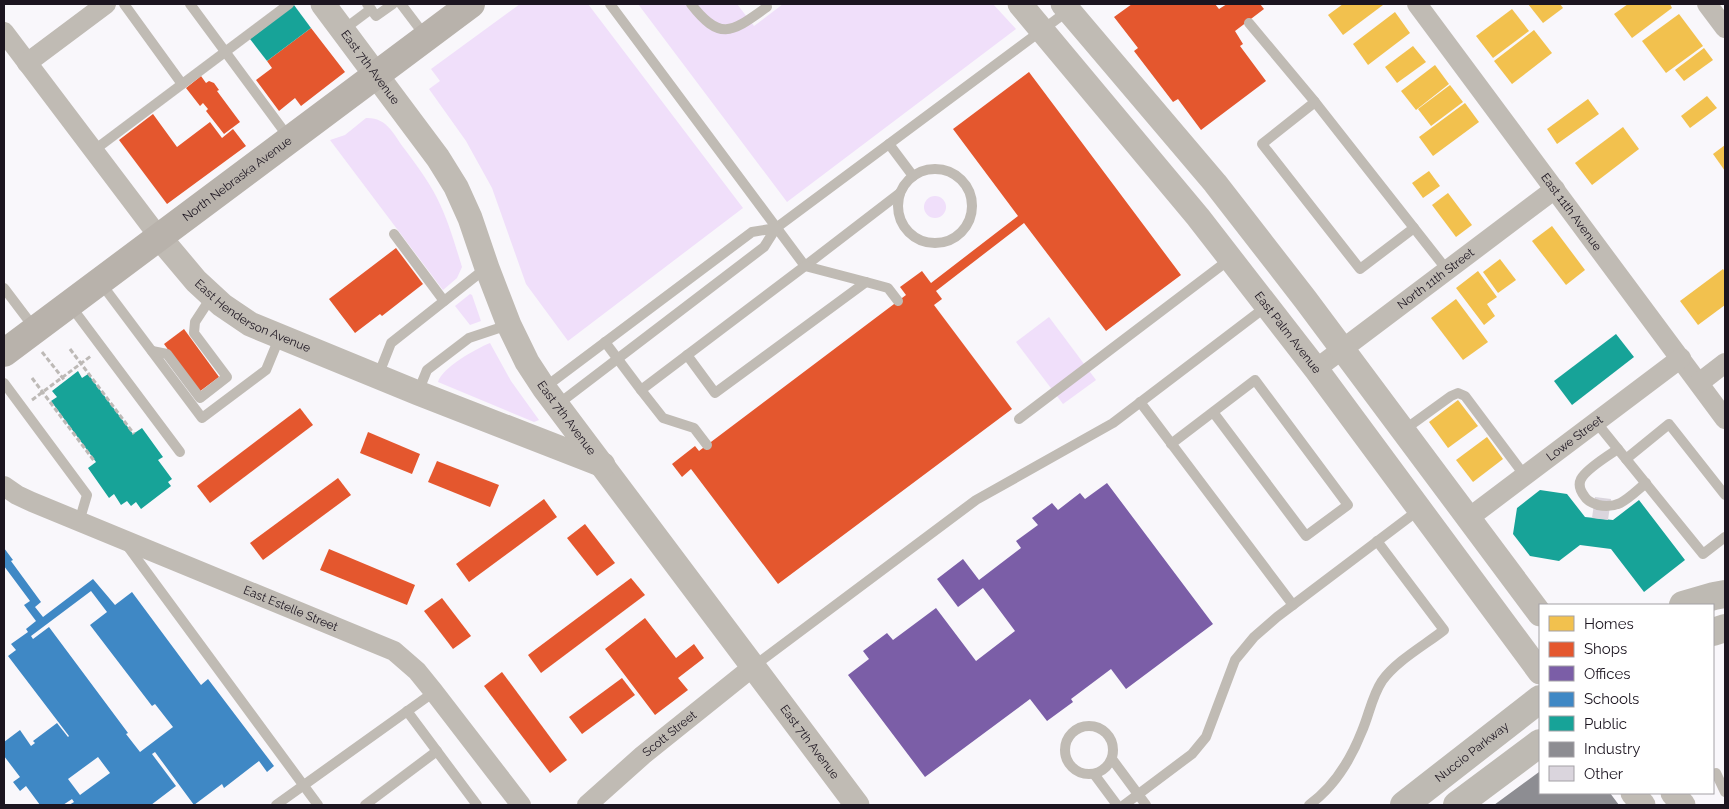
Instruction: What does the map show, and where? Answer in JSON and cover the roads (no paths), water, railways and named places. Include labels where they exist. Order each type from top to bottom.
[{"type":"main road","name":"North Nebraska Avenue","points":[[4,353],[38,339],[69,304],[471,4]]},
{"type":"main road","points":[[1686,604],[1725,594]]},
{"type":"main road","name":"Nuccio Parkway","points":[[1404,805],[1539,700]]},
{"type":"main road","points":[[1457,805],[1539,744]]},
{"type":"street","points":[[27,63],[106,4]]},
{"type":"street","name":"East 7th Avenue","points":[[323,4],[438,158],[456,186],[470,218],[509,325],[527,362],[857,805]]},
{"type":"street","name":"East Palm Avenue","points":[[1020,4],[1198,217],[1316,369],[1539,671]]},
{"type":"street","points":[[1707,4],[1725,28]]},
{"type":"street","points":[[1070,6],[1215,183],[1470,517],[1539,613]]},
{"type":"street","name":"East 11th Avenue","points":[[1426,7],[1555,189],[1725,419]]},
{"type":"street","name":"East Henderson Avenue","points":[[4,32],[181,265],[222,305],[250,324],[418,393],[603,465]]},
{"type":"street","name":"North 11th Street","points":[[1316,369],[1555,189]]},
{"type":"street","name":"Lowe Street","points":[[1470,517],[1681,358]]},
{"type":"street","points":[[1699,384],[1725,363]]},
{"type":"street","name":"East Estelle Street","points":[[4,486],[17,495],[79,522],[394,651],[417,671],[521,805]]},
{"type":"street","name":"Scott Street","points":[[587,805],[650,748],[754,666]]},
{"type":"street","points":[[1634,794],[1643,805]]},
{"type":"street","points":[[1674,794],[1683,805]]},
{"type":"lane","points":[[124,4],[182,84]]},
{"type":"lane","points":[[190,4],[290,139]]},
{"type":"lane","points":[[93,151],[289,4]]},
{"type":"lane","points":[[343,30],[369,7],[376,16],[393,4]]},
{"type":"lane","points":[[401,4],[426,37]]},
{"type":"lane","points":[[610,4],[805,266],[888,288],[898,302]]},
{"type":"lane","points":[[691,4],[701,16],[714,26],[726,30],[738,28],[767,5]]},
{"type":"lane","points":[[551,396],[618,359],[764,247],[776,228],[1042,31],[1070,6]]},
{"type":"lane","points":[[1249,23],[1315,102],[1447,270]]},
{"type":"lane","points":[[1315,102],[1262,144],[1360,269],[1414,228]]},
{"type":"lane","points":[[888,144],[913,176]]},
{"type":"lane","points":[[930,169],[943,170],[955,175],[970,194],[971,217],[966,228],[946,242],[935,244],[923,242],[912,236],[904,228],[899,216],[898,203],[900,193],[908,180],[918,173],[930,169]]},
{"type":"lane","points":[[641,390],[900,193]]},
{"type":"lane","points":[[551,396],[605,342],[752,232],[776,228]]},
{"type":"lane","points":[[394,234],[444,301]]},
{"type":"lane","points":[[1019,419],[1230,259]]},
{"type":"lane","points":[[378,376],[391,343],[487,268]]},
{"type":"lane","points":[[99,282],[202,418],[266,370],[280,336]]},
{"type":"lane","points":[[687,355],[715,393],[866,282]]},
{"type":"lane","points":[[4,288],[38,339]]},
{"type":"lane","points":[[152,351],[167,354],[200,398],[227,377],[194,333],[195,322],[212,296]]},
{"type":"lane","points":[[69,304],[180,452]]},
{"type":"lane","points":[[754,666],[976,500],[1113,423],[1267,306]]},
{"type":"lane","points":[[418,393],[427,370],[468,338],[509,325]]},
{"type":"lane","points":[[605,342],[663,418],[694,428],[707,445]]},
{"type":"lane","points":[[1171,444],[1213,412],[1255,380],[1348,505],[1306,536],[1213,412]]},
{"type":"lane","points":[[4,383],[86,496],[79,522]]},
{"type":"lane","points":[[1404,430],[1458,393],[1465,396],[1525,476]]},
{"type":"lane","points":[[1140,402],[1293,606]]},
{"type":"lane","points":[[1596,422],[1703,554],[1725,537]]},
{"type":"lane","points":[[1626,459],[1669,424],[1725,495]]},
{"type":"lane","points":[[1618,449],[1581,478],[1580,487],[1584,496],[1592,503],[1608,507],[1616,506],[1646,483]]},
{"type":"lane","points":[[1124,805],[1192,754],[1206,737],[1235,660],[1254,637],[1420,509]]},
{"type":"lane","points":[[123,540],[318,805]]},
{"type":"lane","points":[[1309,805],[1335,781],[1351,754],[1382,681],[1397,666],[1444,630],[1378,541]]},
{"type":"lane","points":[[276,805],[434,692]]},
{"type":"lane","points":[[407,711],[477,805]]},
{"type":"lane","points":[[1086,725],[1102,729],[1112,741],[1114,749],[1112,760],[1104,770],[1094,774],[1081,773],[1069,763],[1065,747],[1067,739],[1072,732],[1086,725]]},
{"type":"lane","points":[[365,805],[437,751]]},
{"type":"lane","points":[[1112,760],[1146,805]]},
{"type":"lane","points":[[1716,773],[1725,792]]},
{"type":"lane","points":[[1094,774],[1117,805]]}]
